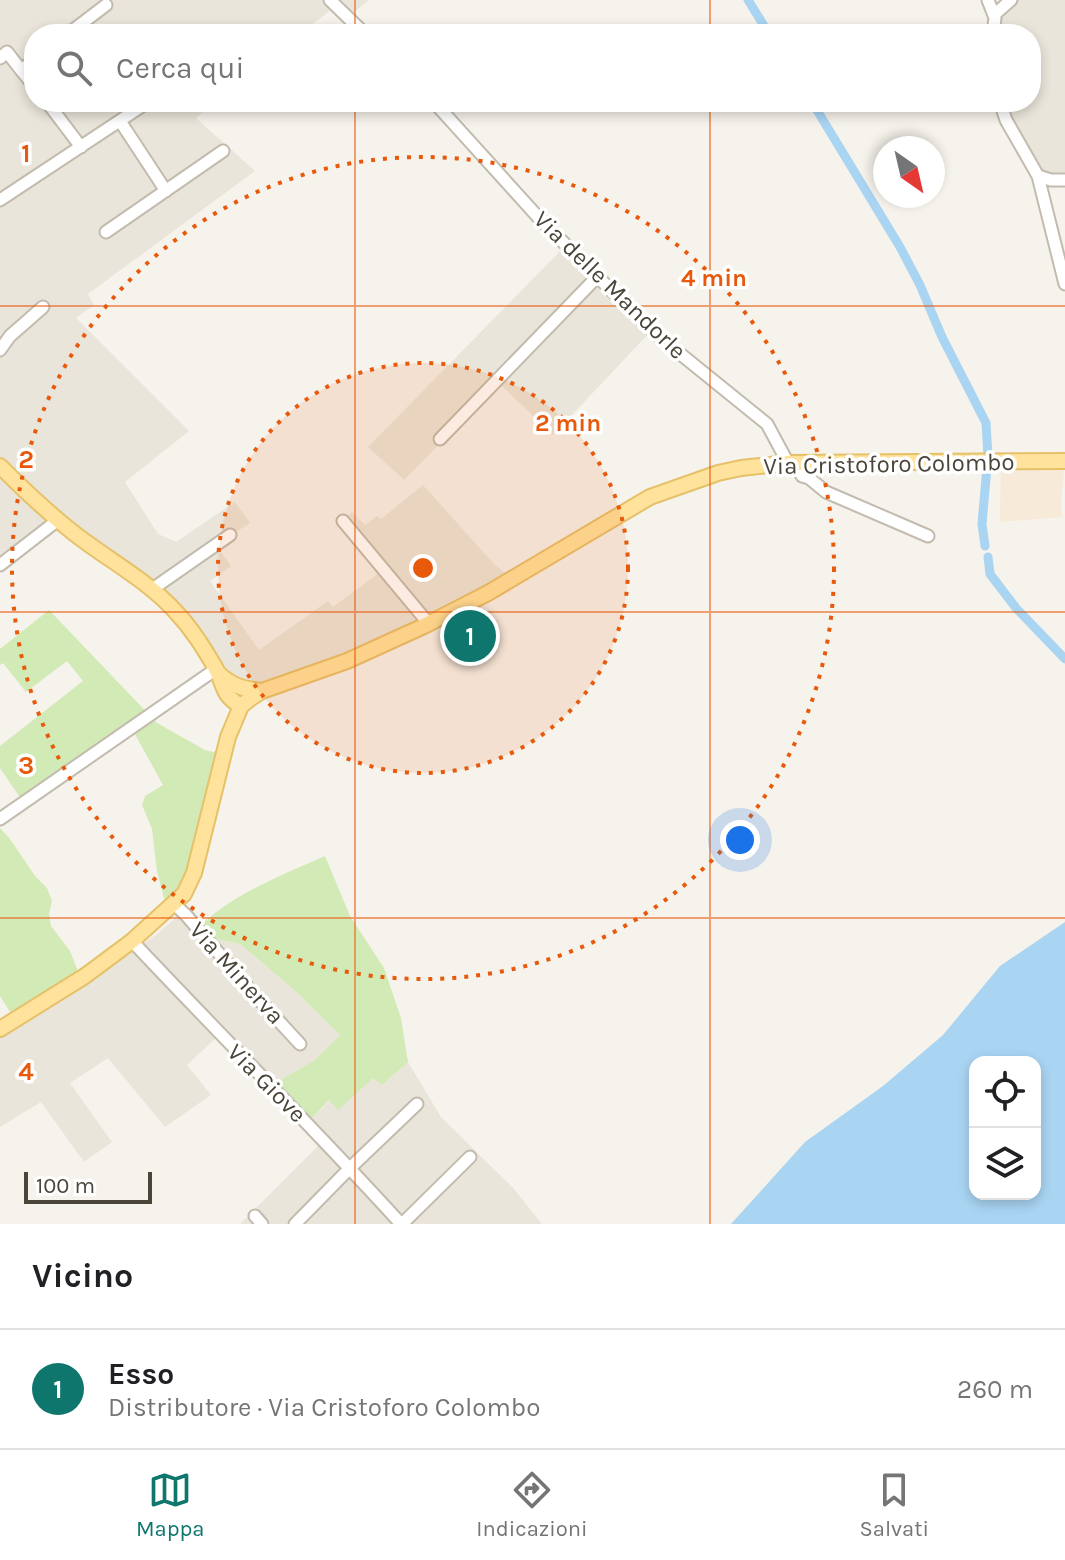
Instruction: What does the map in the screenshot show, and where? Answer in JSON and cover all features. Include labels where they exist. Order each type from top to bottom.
[{"type":"main road","name":"Via Cristoforo Colombo","points":[[241,706],[262,691],[347,661],[429,624],[650,497],[693,481],[741,468],[793,463],[1065,461]]},
{"type":"main road","points":[[0,466],[58,520],[173,609],[191,629],[227,688],[231,701],[241,706],[228,737],[194,873],[184,894],[132,941],[85,976],[0,1029]]},
{"type":"main road","points":[[227,688],[262,691]]},
{"type":"main road","points":[[227,688],[228,737]]},
{"type":"street","points":[[988,0],[994,15],[994,24]]},
{"type":"street","points":[[994,15],[1011,0]]},
{"type":"street","points":[[332,1],[355,24]]},
{"type":"street","points":[[81,24],[106,5]]},
{"type":"street","points":[[0,58],[7,52],[24,74]]},
{"type":"street","points":[[55,112],[81,147]]},
{"type":"street","points":[[0,200],[133,112]]},
{"type":"street","name":"Via delle Mandorle","points":[[443,112],[538,217],[657,335],[767,424],[802,476],[826,492],[928,536]]},
{"type":"street","points":[[1003,112],[1038,176],[1065,284]]},
{"type":"street","points":[[120,121],[166,191]]},
{"type":"street","points":[[106,232],[223,151]]},
{"type":"street","points":[[1038,176],[1065,180]]},
{"type":"street","points":[[440,439],[597,277]]},
{"type":"street","points":[[0,350],[10,336],[43,307]]},
{"type":"street","points":[[0,565],[58,520]]},
{"type":"street","points":[[343,521],[429,624]]},
{"type":"street","points":[[151,590],[230,535]]},
{"type":"street","points":[[0,819],[217,671]]},
{"type":"street","name":"Via Minerva","points":[[174,904],[300,1044]]},
{"type":"street","name":"Via Giove","points":[[132,941],[402,1224]]},
{"type":"street","points":[[295,1224],[417,1104]]},
{"type":"street","points":[[402,1224],[470,1157]]},
{"type":"shaded area","points":[[0,0],[369,0],[348,17],[336,6],[313,24],[24,24],[24,112],[203,112],[196,118],[255,171],[88,294],[94,305],[76,318],[189,431],[125,482],[158,534],[176,542],[235,502],[250,523],[216,545],[231,566],[210,581],[259,650],[328,601],[333,607],[383,570],[343,521],[352,512],[365,525],[377,516],[381,519],[423,485],[494,564],[512,579],[488,593],[262,691],[231,684],[191,629],[58,521],[0,565]]},
{"type":"shaded area","points":[[1011,0],[1065,0],[1065,180],[1038,176],[1005,112],[1041,112],[1041,24],[994,24],[995,18]]},
{"type":"shaded area","points":[[566,245],[652,330],[553,435],[499,383],[404,480],[368,447]]},
{"type":"shaded area","points":[[1065,461],[1062,517],[1000,522],[1001,462]]},
{"type":"shaded area","points":[[186,909],[216,939],[240,944],[292,988],[340,1035],[315,1060],[270,1086],[219,1035],[187,1065],[211,1095],[165,1127],[108,1058],[70,1083],[112,1142],[84,1162],[41,1102],[0,1127],[0,1029],[28,1020],[63,999],[157,934]]},
{"type":"shaded area","points":[[408,1062],[441,1117],[513,1188],[542,1224],[240,1224],[323,1141],[307,1124],[330,1100],[338,1109],[373,1077],[382,1085]]},
{"type":"green space","points":[[49,610],[157,723],[205,750],[213,752],[220,749],[194,873],[167,910],[157,871],[152,829],[142,805],[145,796],[163,785],[131,727],[23,802],[0,768],[0,746],[83,681],[67,661],[26,692],[3,663],[0,665],[0,649]]},
{"type":"green space","points":[[0,828],[47,888],[52,901],[49,914],[51,926],[70,951],[81,979],[15,1020],[0,996]]},
{"type":"green space","points":[[325,856],[350,916],[384,968],[401,1018],[408,1062],[382,1085],[373,1078],[338,1110],[329,1100],[307,1124],[270,1086],[315,1060],[340,1035],[292,988],[240,944],[216,939],[202,924],[245,893]]},
{"type":"water","points":[[1065,922],[1065,1224],[731,1224],[805,1142],[883,1086],[943,1035],[1000,966]]},
{"type":"waterway","points":[[748,0],[763,24]]},
{"type":"waterway","points":[[818,112],[920,285],[942,337],[986,423],[988,456]]},
{"type":"waterway","points":[[985,546],[982,524],[987,467]]},
{"type":"waterway","points":[[988,557],[990,574],[1016,608],[1065,659]]},
{"type":"place","name":"Esso","points":[[470,636]]}]
